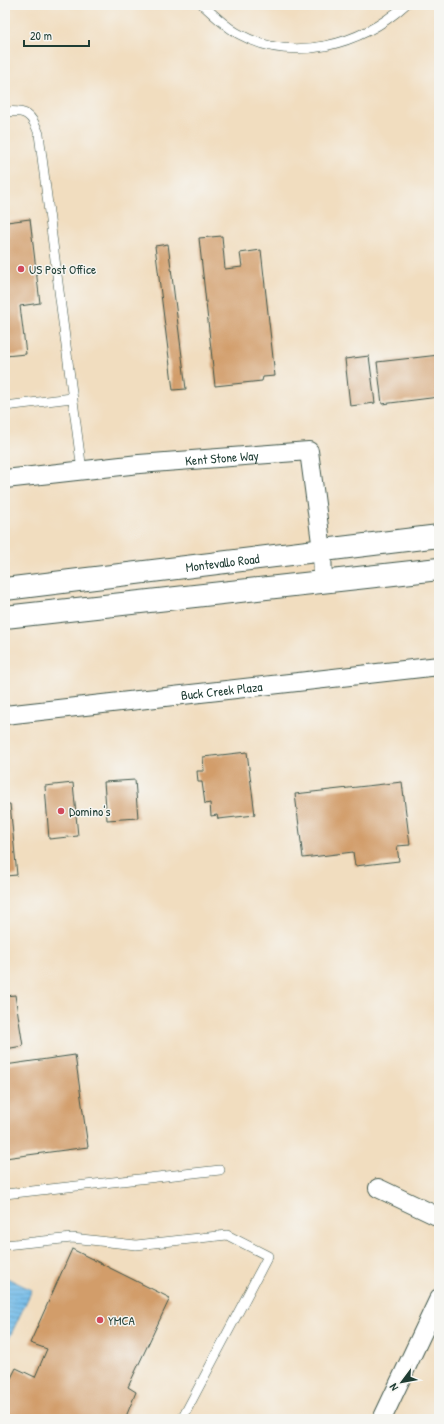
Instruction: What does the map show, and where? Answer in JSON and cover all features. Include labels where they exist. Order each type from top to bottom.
[{"type":"main road","name":"Montevallo Road","points":[[5,589],[439,536]]},
{"type":"main road","points":[[5,617],[439,569]]},
{"type":"street","name":"Kent Stone Way","points":[[5,479],[82,470],[309,451],[322,550],[323,581]]},
{"type":"street","name":"Buck Creek Plaza","points":[[5,715],[439,666]]},
{"type":"street","points":[[378,1188],[439,1217]]},
{"type":"street","points":[[382,1419],[439,1298]]},
{"type":"lane","points":[[203,5],[238,33],[262,44],[287,50],[317,48],[352,39],[383,22],[405,5]]},
{"type":"lane","points":[[5,112],[21,111],[34,120],[39,134],[82,470]]},
{"type":"lane","points":[[5,406],[72,398]]},
{"type":"lane","points":[[5,1194],[220,1170]]},
{"type":"lane","points":[[5,1245],[72,1238],[136,1245],[227,1235],[268,1256],[182,1419]]},
{"type":"water","points":[[5,1277],[32,1290],[5,1347]]},
{"type":"building","name":"US Post Office","points":[[30,219],[40,303],[20,306],[26,354],[5,356],[5,235],[8,235],[7,222]]},
{"type":"building","points":[[222,236],[225,269],[242,267],[240,253],[261,250],[275,376],[263,377],[262,381],[215,386],[199,238]]},
{"type":"building","points":[[168,244],[186,389],[173,390],[155,246]]},
{"type":"building","points":[[439,355],[439,397],[382,404],[377,362]]},
{"type":"building","points":[[369,356],[375,403],[350,406],[345,359]]},
{"type":"building","points":[[247,752],[255,815],[218,819],[217,815],[211,816],[210,803],[205,804],[202,782],[198,782],[197,771],[204,771],[203,757]]},
{"type":"building","points":[[135,780],[138,818],[107,820],[104,782]]},
{"type":"building","points":[[402,782],[410,845],[397,846],[399,861],[355,866],[353,852],[303,858],[295,794]]},
{"type":"building","name":"Domino's","points":[[73,783],[78,836],[49,839],[45,786]]},
{"type":"building","points":[[5,804],[10,804],[17,875],[5,876]]},
{"type":"building","points":[[15,995],[23,1046],[5,1049],[5,996]]},
{"type":"building","points":[[75,1055],[88,1147],[5,1158],[5,1065]]},
{"type":"building","name":"YMCA","points":[[72,1249],[170,1298],[128,1387],[136,1392],[125,1419],[5,1419],[5,1390],[16,1368],[35,1377],[47,1349],[30,1343]]},
{"type":"place","name":"US Post Office","points":[[21,269]]},
{"type":"place","name":"Domino's","points":[[61,811]]},
{"type":"place","name":"YMCA","points":[[100,1320]]}]
